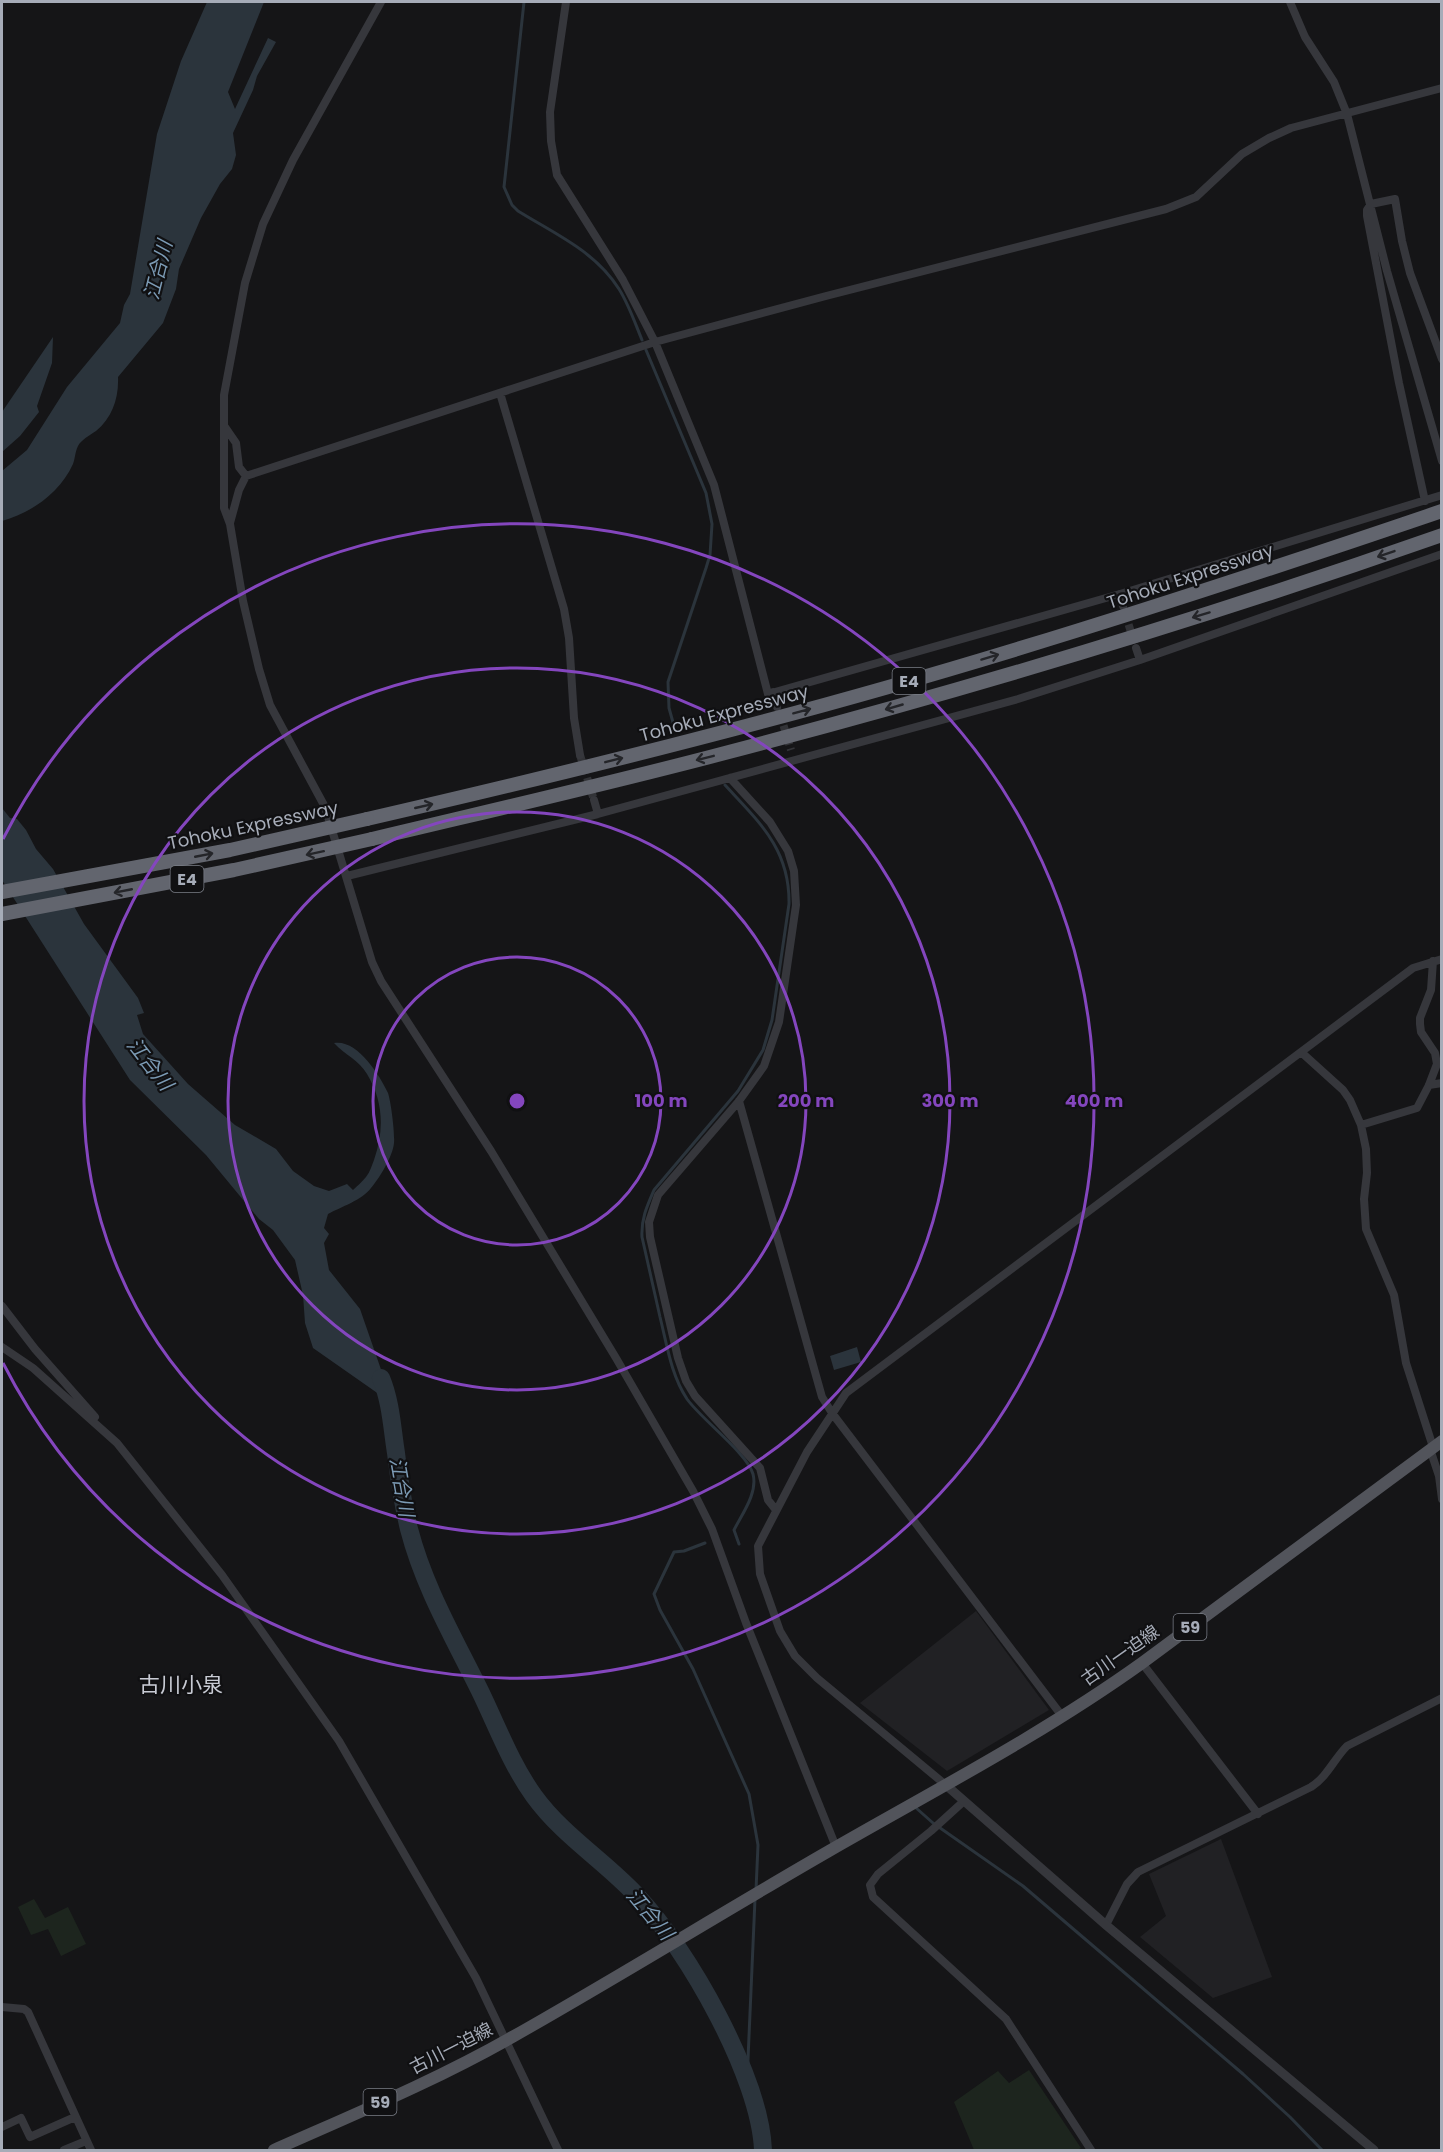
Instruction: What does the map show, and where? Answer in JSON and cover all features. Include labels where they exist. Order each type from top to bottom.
[{"type":"highway","name":"Tohoku Expressway","points":[[2,892],[230,850],[597,765],[886,688],[1160,605],[1442,511]]},
{"type":"highway","name":"E4","points":[[2,914],[234,870],[713,757],[892,708],[1249,600],[1442,535]]},
{"type":"main road","name":"古川一迫線","points":[[833,1848],[947,1786],[1101,1692],[1435,1446]]},
{"type":"main road","name":"59","points":[[509,2039],[833,1848]]},
{"type":"main road","name":"古川一迫線","points":[[274,2151],[425,2082],[509,2039]]},
{"type":"street","points":[[381,2],[293,160],[263,224],[245,283],[224,395],[224,508],[230,524],[243,601],[258,669],[270,705],[325,807],[372,962],[381,981],[491,1151],[616,1358],[693,1491],[712,1529],[833,1848]]},
{"type":"street","points":[[566,2],[550,112],[551,141],[557,175],[623,280],[655,342],[714,485],[768,694],[1120,594],[1442,495]]},
{"type":"street","points":[[1290,2],[1305,37],[1334,82],[1347,114],[1387,271],[1442,461]]},
{"type":"street","points":[[230,524],[239,490],[246,476],[655,342],[1166,209],[1196,197],[1242,154],[1291,128],[1442,88]]},
{"type":"street","points":[[1425,501],[1399,383],[1367,216],[1367,210],[1371,204],[1395,198],[1410,273],[1442,359]]},
{"type":"street","points":[[500,393],[564,609],[569,638],[574,718],[580,754]]},
{"type":"street","points":[[225,426],[236,442],[239,467],[246,476]]},
{"type":"street","points":[[347,876],[598,814],[1018,699],[1140,660],[1442,554]]},
{"type":"street","points":[[1120,594],[1123,606]]},
{"type":"street","points":[[1136,648],[1140,660]]},
{"type":"street","points":[[773,692],[777,707]]},
{"type":"street","points":[[791,750],[794,761]]},
{"type":"street","points":[[730,778],[759,808],[788,851],[796,886],[796,905],[780,1022],[764,1066],[740,1101],[658,1195],[649,1222],[650,1237],[678,1358],[686,1381],[695,1396],[760,1468],[768,1500],[776,1510]]},
{"type":"street","points":[[594,800],[598,814]]},
{"type":"street","points":[[1361,1125],[1417,1108],[1429,1085],[1437,1064],[1436,1053],[1421,1032],[1420,1018],[1431,990],[1437,960],[1413,968],[846,1394],[807,1452],[758,1546],[757,1556],[760,1574],[780,1631],[795,1656],[817,1678],[947,1786],[1106,1925],[1374,2151]]},
{"type":"street","points":[[1301,1052],[1343,1090],[1361,1125],[1366,1157],[1364,1199],[1366,1229],[1394,1295],[1406,1363],[1435,1446],[1442,1499]]},
{"type":"street","points":[[1429,1085],[1442,1083]]},
{"type":"street","points":[[740,1101],[818,1386],[832,1413],[1062,1716]]},
{"type":"street","points":[[2,1305],[35,1349],[117,1443],[222,1575],[339,1742],[509,2039],[558,2151]]},
{"type":"street","points":[[2,1347],[33,1368],[117,1443]]},
{"type":"street","points":[[1142,1663],[1258,1814]]},
{"type":"street","points":[[1106,1925],[1127,1884],[1138,1872],[1319,1782],[1337,1756],[1359,1739],[1442,1698]]},
{"type":"street","points":[[964,1801],[878,1874],[870,1885],[873,1897],[1006,2019],[1091,2151]]},
{"type":"street","points":[[2,2007],[24,2009],[28,2012],[91,2151]]},
{"type":"street","points":[[2,2127],[21,2118],[30,2137],[75,2117]]},
{"type":"street","points":[[64,2151],[86,2141]]},
{"type":"shaded area","points":[[976,1611],[1049,1710],[947,1771],[860,1703]]},
{"type":"shaded area","points":[[1221,1839],[1272,1977],[1213,1998],[1140,1937],[1166,1916],[1149,1874]]},
{"type":"shaded area","points":[[34,1899],[45,1918],[68,1907],[86,1944],[61,1956],[48,1929],[31,1935],[18,1907]]},
{"type":"shaded area","points":[[1029,2070],[1081,2148],[1077,2150],[974,2150],[954,2102],[998,2071],[1009,2083]]},
{"type":"water","points":[[207,2],[264,2],[228,92],[235,109],[268,38],[276,42],[257,76],[233,133],[236,155],[232,169],[220,184],[201,218],[179,269],[176,289],[163,323],[118,377],[116,400],[110,414],[102,426],[79,444],[73,464],[52,493],[24,513],[2,521],[2,471],[27,450],[67,387],[120,323],[124,305],[130,294],[157,134],[181,61]]},
{"type":"water","points":[[53,337],[52,363],[37,406],[39,412],[20,436],[2,452],[2,412]]},
{"type":"water","points":[[2,808],[10,818],[17,819],[26,830],[36,849],[53,869],[84,924],[138,998],[144,1013],[137,1015],[143,1034],[188,1084],[235,1125],[276,1149],[293,1171],[314,1186],[329,1191],[347,1184],[353,1190],[369,1173],[380,1138],[381,1117],[373,1085],[360,1065],[334,1043],[343,1043],[359,1052],[379,1077],[388,1093],[394,1138],[393,1148],[382,1173],[367,1192],[357,1200],[328,1214],[324,1228],[329,1234],[324,1243],[329,1270],[360,1309],[393,1404],[313,1348],[305,1323],[303,1295],[295,1260],[273,1230],[259,1219],[206,1155],[130,1080],[2,880]]},
{"type":"water","points":[[857,1347],[861,1362],[834,1370],[830,1356]]},
{"type":"waterway","points":[[524,2],[504,187],[512,205],[518,211],[573,244],[609,276],[626,301],[642,340]]},
{"type":"waterway","points":[[646,350],[706,493],[712,524],[710,555],[668,682],[669,708],[674,726]]},
{"type":"waterway","points":[[725,785],[770,838],[784,867],[788,885],[789,904],[772,1020],[763,1050],[738,1091],[654,1190],[644,1218],[642,1237],[670,1360],[677,1380],[687,1399],[742,1456],[753,1474],[751,1496],[734,1530],[739,1544]]},
{"type":"waterway","name":"江合川","points":[[381,1378],[389,1406],[403,1501],[415,1550],[440,1612],[511,1758],[545,1810],[626,1884],[658,1920],[699,1981],[735,2052],[749,2087],[759,2120],[763,2150]]},
{"type":"waterway","points":[[705,1543],[684,1551],[674,1552],[654,1594],[660,1610],[693,1669],[749,1794],[758,1845],[756,1890]]},
{"type":"waterway","points":[[915,1807],[933,1823],[1023,1886],[1243,2074],[1322,2150]]},
{"type":"waterway","points":[[747,2082],[755,1899]]},
{"type":"tunnel","points":[[1125,613],[1136,648]]},
{"type":"tunnel","points":[[780,714],[791,750]]},
{"type":"tunnel","points":[[580,755],[594,800]]},
{"type":"district","name":"古川小泉","points":[[181,1684]]}]
